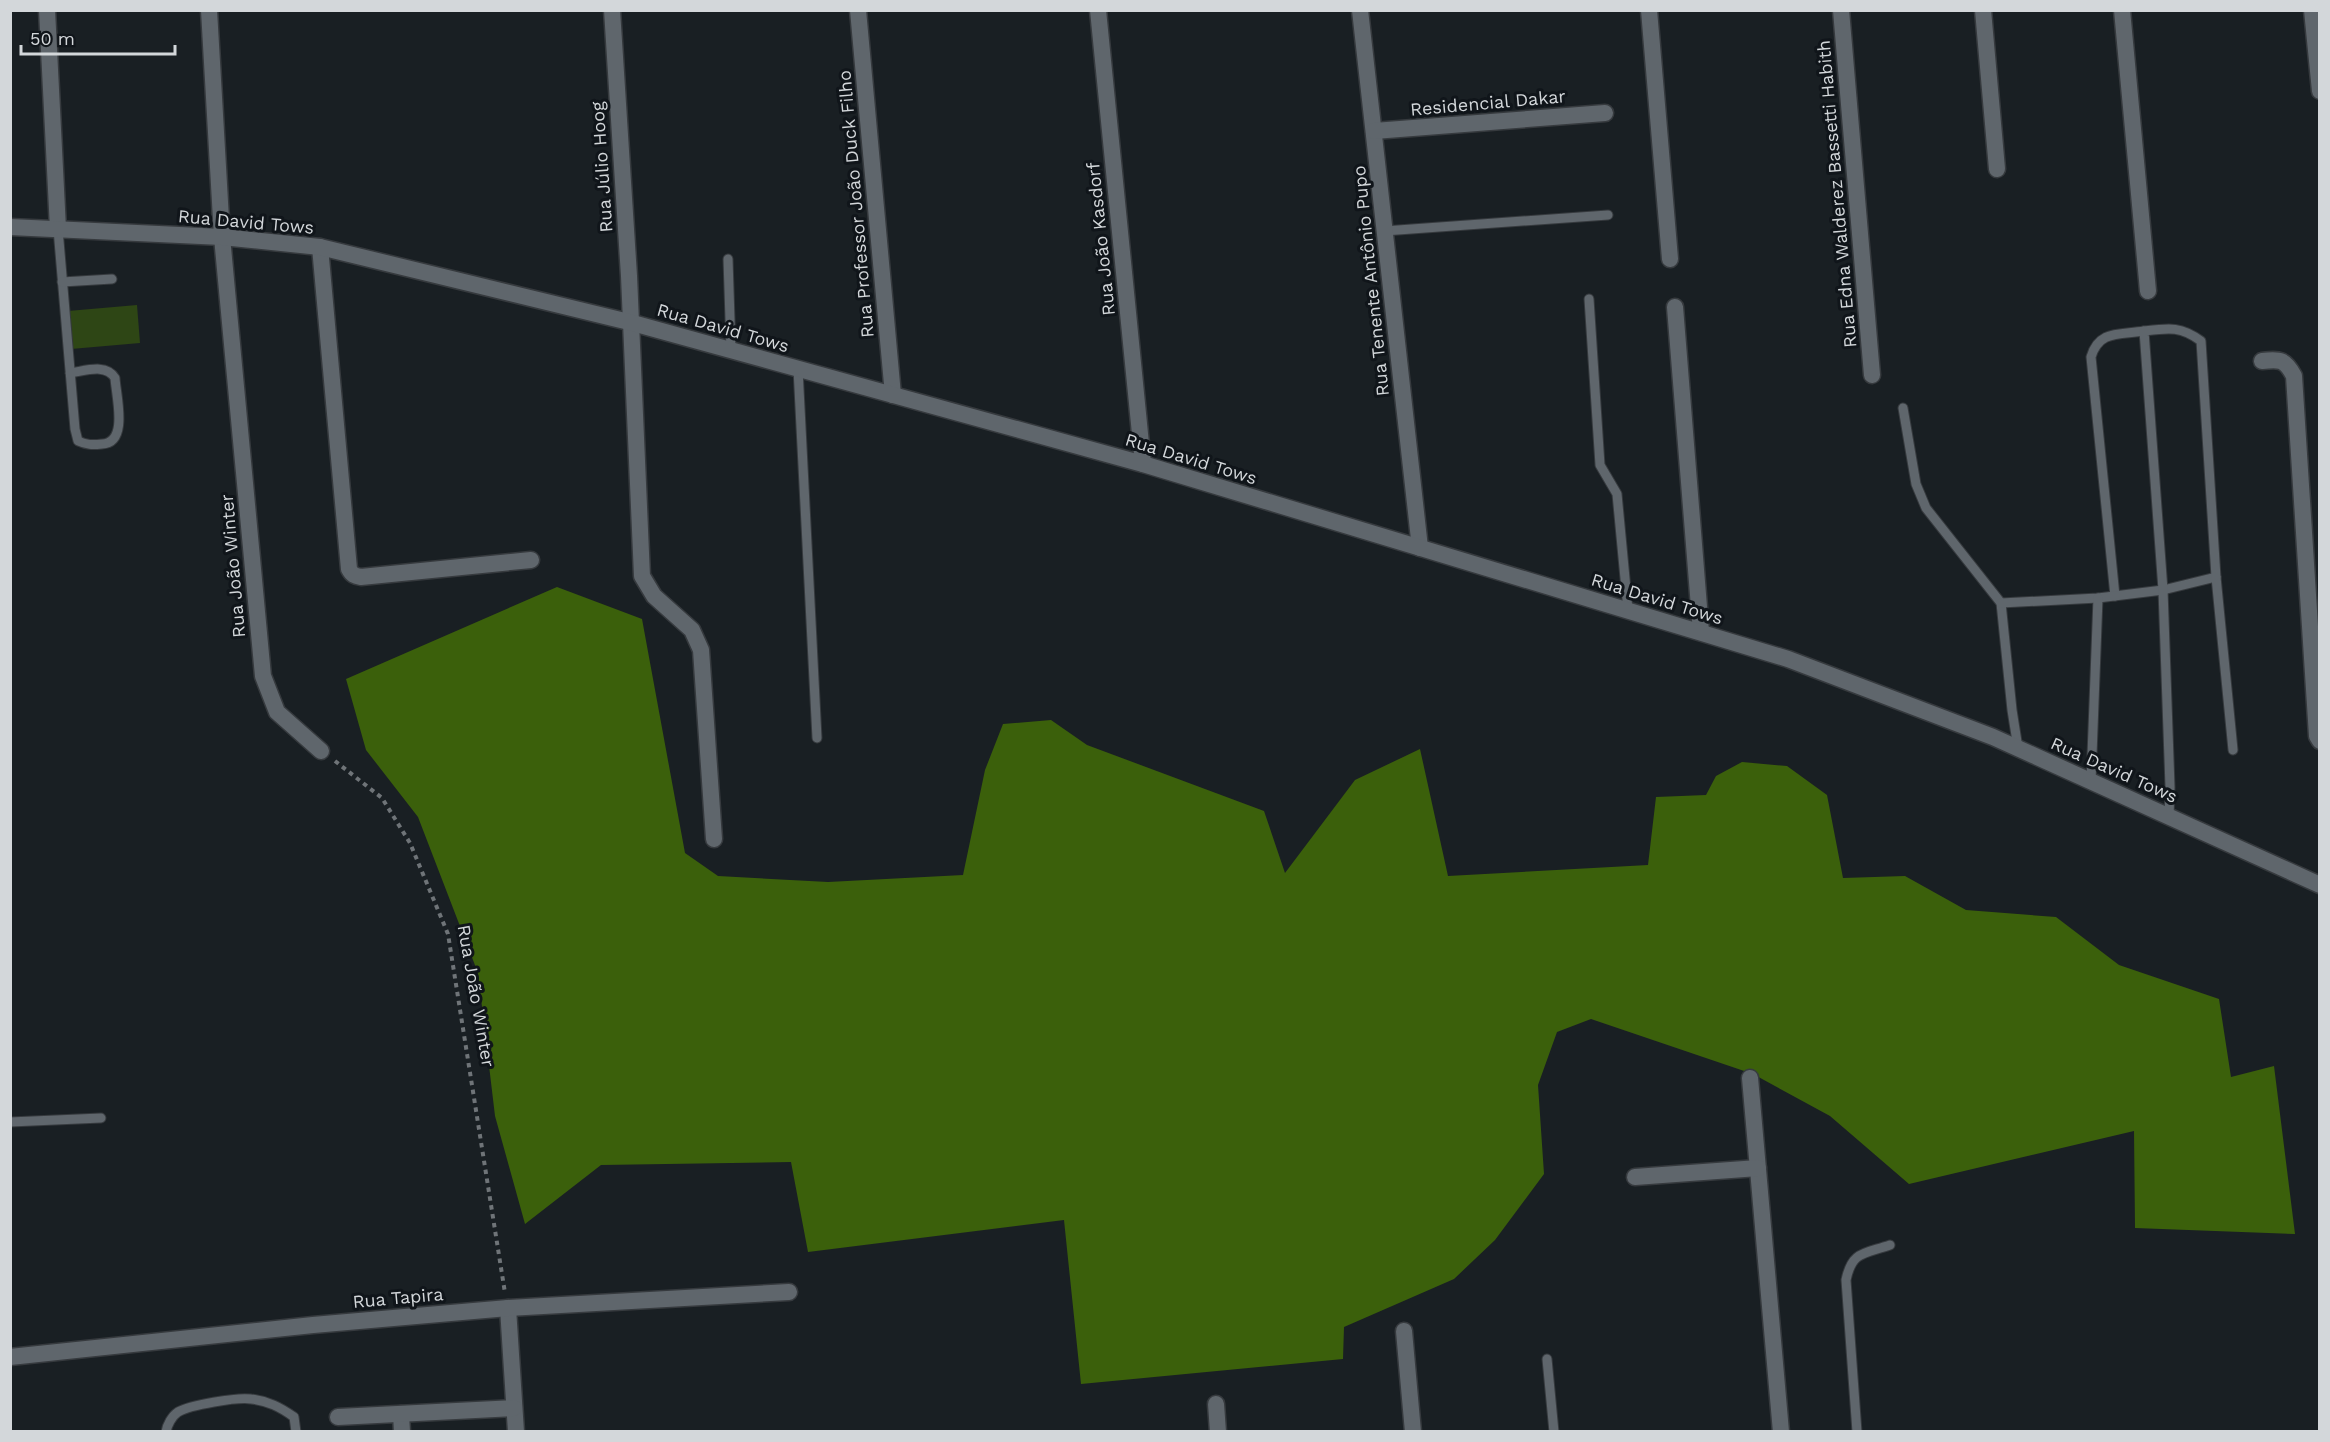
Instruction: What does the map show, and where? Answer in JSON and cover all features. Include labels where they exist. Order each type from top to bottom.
[{"type":"street","points":[[46,10],[58,229]]},
{"type":"street","name":"Rua João Winter","points":[[209,10],[222,237],[263,676],[277,712],[321,751]]},
{"type":"street","name":"Rua Júlio Hoog","points":[[612,10],[629,276],[629,322],[642,576],[654,596],[692,630],[701,650],[714,839]]},
{"type":"street","name":"Rua Professor João Duck Filho","points":[[858,10],[893,394]]},
{"type":"street","name":"Rua João Kasdorf","points":[[1098,10],[1143,464]]},
{"type":"street","name":"Rua Tenente Antônio Pupo","points":[[1360,10],[1420,548]]},
{"type":"street","points":[[1649,10],[1670,259]]},
{"type":"street","name":"Rua Edna Walderez Bassetti Habith","points":[[1841,10],[1872,375]]},
{"type":"street","points":[[1983,10],[1997,169]]},
{"type":"street","points":[[2122,10],[2148,291]]},
{"type":"street","points":[[2312,10],[2319,91]]},
{"type":"street","name":"Residencial Dakar","points":[[1374,131],[1605,113]]},
{"type":"street","name":"Rua David Tows","points":[[10,227],[222,237],[320,247],[629,322],[1143,464],[1788,659],[2018,748],[2319,885]]},
{"type":"street","points":[[320,247],[347,545],[352,573],[361,577],[531,560]]},
{"type":"street","points":[[1675,307],[1701,632]]},
{"type":"street","points":[[2262,360],[2278,360],[2288,366],[2294,376],[2319,741]]},
{"type":"street","points":[[1750,1078],[1781,1431]]},
{"type":"street","points":[[1635,1177],[1758,1168]]},
{"type":"street","name":"Rua Tapira","points":[[10,1357],[313,1325],[508,1308],[789,1292]]},
{"type":"street","points":[[508,1308],[516,1431]]},
{"type":"street","points":[[1404,1331],[1413,1431]]},
{"type":"street","points":[[1216,1404],[1218,1431]]},
{"type":"street","points":[[338,1417],[514,1408]]},
{"type":"street","points":[[401,1414],[402,1431]]},
{"type":"lane","points":[[1384,231],[1608,215]]},
{"type":"lane","points":[[58,229],[62,282],[70,373],[75,429],[78,441],[86,445],[109,444],[116,439],[119,429],[114,378],[111,371],[103,368],[70,373]]},
{"type":"lane","points":[[728,259],[731,350]]},
{"type":"lane","points":[[62,282],[111,279]]},
{"type":"lane","points":[[1588,299],[1600,465],[1617,494],[1628,610]]},
{"type":"lane","points":[[2115,596],[2091,357],[2095,344],[2102,337],[2160,329],[2187,330],[2201,341],[2216,578],[2233,750]]},
{"type":"lane","points":[[2144,331],[2163,590],[2169,817]]},
{"type":"lane","points":[[798,369],[817,738]]},
{"type":"lane","points":[[1903,408],[1917,484],[1926,508],[2001,603],[2018,748]]},
{"type":"lane","points":[[2001,603],[2098,598],[2163,590],[2216,578]]},
{"type":"lane","points":[[2091,781],[2098,598]]},
{"type":"lane","points":[[10,1122],[101,1118]]},
{"type":"lane","points":[[1857,1431],[1846,1280],[1849,1265],[1857,1256],[1890,1245]]},
{"type":"lane","points":[[1547,1359],[1554,1431]]},
{"type":"lane","points":[[165,1431],[177,1413],[204,1404],[250,1398],[276,1404],[294,1417],[296,1431]]},
{"type":"path","name":"Rua João Winter","points":[[321,751],[382,798],[410,843],[448,934],[508,1308]]},
{"type":"green space","points":[[137,305],[140,343],[71,349],[68,311]]},
{"type":"green space","points":[[557,587],[642,619],[685,853],[718,876],[828,882],[963,875],[985,770],[1003,724],[1051,720],[1087,745],[1264,811],[1285,873],[1355,780],[1420,749],[1448,876],[1648,865],[1656,797],[1706,795],[1716,776],[1742,762],[1787,766],[1827,795],[1843,878],[1905,876],[1966,910],[2056,917],[2119,965],[2219,999],[2231,1077],[2274,1066],[2295,1234],[2135,1228],[2134,1131],[1909,1184],[1830,1116],[1753,1074],[1591,1019],[1557,1032],[1538,1085],[1544,1174],[1495,1240],[1454,1279],[1344,1327],[1343,1359],[1081,1384],[1064,1220],[808,1252],[791,1162],[601,1165],[525,1224],[495,1116],[478,973],[418,817],[366,750],[346,679]]}]
